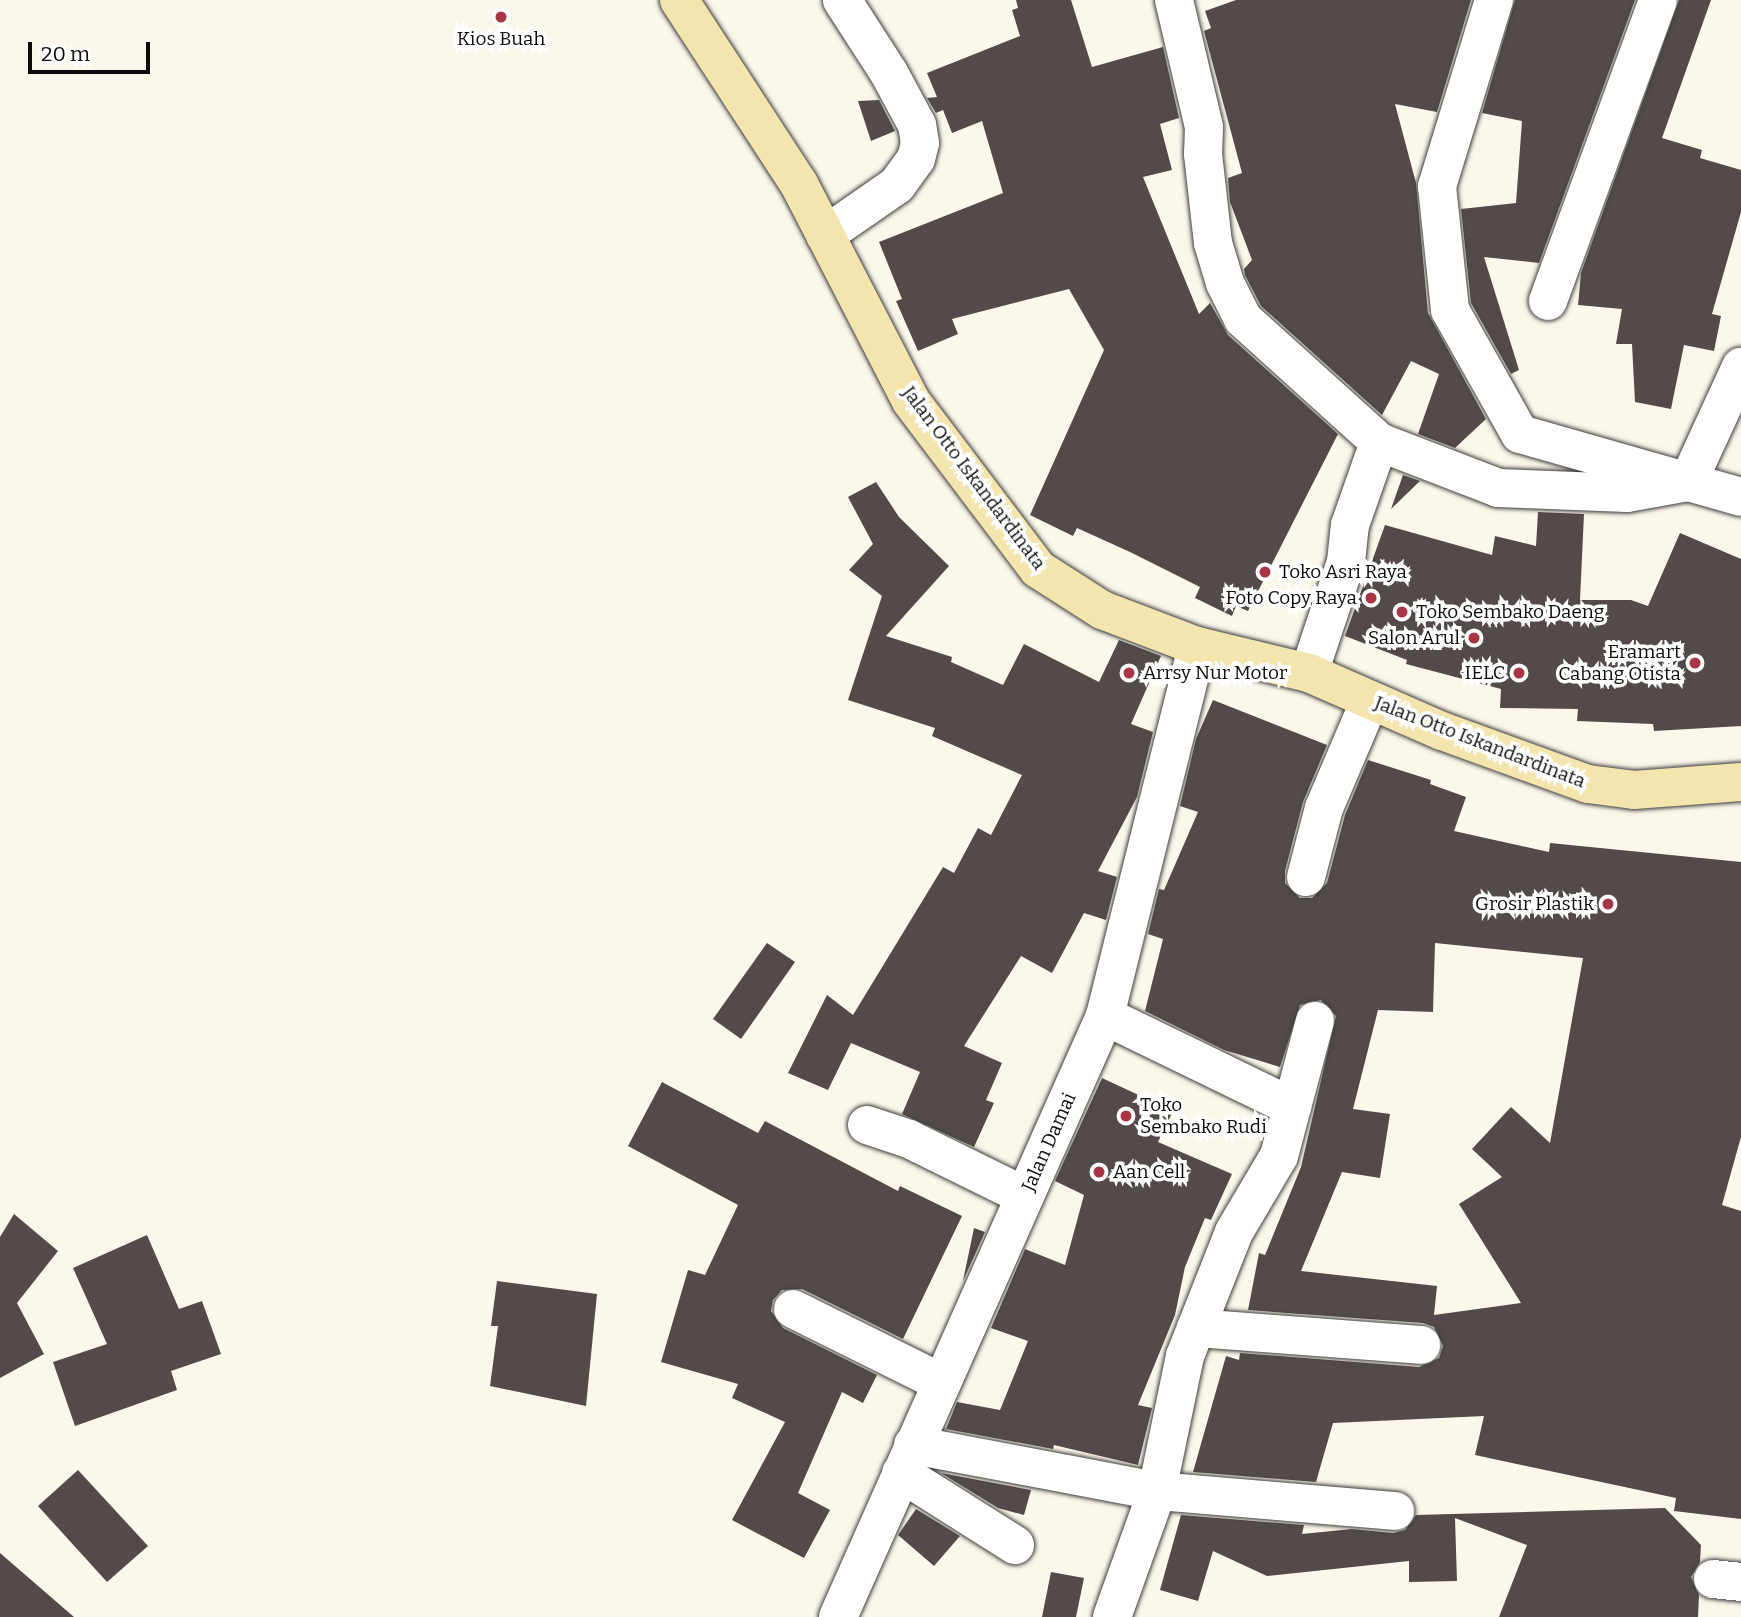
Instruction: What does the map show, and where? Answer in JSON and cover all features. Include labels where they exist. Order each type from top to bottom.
[{"type":"main road","name":"Jalan Otto Iskandardinata","points":[[679,0],[750,106],[825,235],[911,401],[1038,569],[1101,610],[1198,646],[1309,673],[1370,700],[1588,784],[1634,790],[1741,782]]},
{"type":"street","points":[[825,235],[897,185],[916,159],[920,143],[917,125],[889,72],[842,0]]},
{"type":"street","points":[[1174,0],[1204,127],[1203,154],[1213,243],[1225,283],[1243,319],[1379,442],[1498,488],[1628,493],[1688,482]]},
{"type":"street","points":[[1494,0],[1437,186],[1450,310],[1520,434],[1741,497]]},
{"type":"street","points":[[1548,301],[1658,0]]},
{"type":"street","points":[[1688,482],[1741,367]]},
{"type":"street","points":[[1309,673],[1346,562],[1350,525],[1379,442]]},
{"type":"street","name":"Jalan Damai","points":[[838,1617],[1105,1016],[1198,646]]},
{"type":"street","points":[[1306,877],[1324,808],[1370,700]]},
{"type":"street","points":[[1105,1016],[1292,1108]]},
{"type":"street","points":[[1112,1617],[1157,1491],[1185,1356],[1234,1232],[1279,1157],[1315,1021]]},
{"type":"street","points":[[867,1125],[909,1139],[1025,1196]]},
{"type":"street","points":[[793,1309],[942,1382]]},
{"type":"street","points":[[1196,1328],[1421,1345]]},
{"type":"street","points":[[907,1459],[1157,1491],[1395,1511]]},
{"type":"street","points":[[907,1459],[1015,1545]]},
{"type":"building","points":[[1016,0],[1071,0],[1092,67],[1163,47],[1179,118],[1160,124],[1172,170],[1143,177],[1199,314],[1210,303],[1228,335],[1338,434],[1248,611],[1236,606],[1232,616],[1195,598],[1200,587],[1130,552],[1077,528],[1073,536],[1030,515],[1104,350],[1069,289],[952,319],[958,334],[918,351],[896,301],[902,299],[879,242],[1003,193],[982,121],[952,133],[943,110],[936,113],[927,98],[937,97],[927,73],[1020,36],[1012,10],[1018,8]]},
{"type":"building","points":[[1236,0],[1471,0],[1437,112],[1395,104],[1416,183],[1428,313],[1486,419],[1455,448],[1418,434],[1439,374],[1411,361],[1382,415],[1261,306],[1245,275],[1244,269],[1252,260],[1230,202],[1228,178],[1242,173],[1204,31],[1211,28],[1205,11]]},
{"type":"building","points":[[1515,0],[1635,0],[1539,263],[1484,257],[1519,370],[1511,374],[1471,303],[1461,209],[1516,203],[1522,121],[1482,113]]},
{"type":"building","points":[[1679,0],[1711,0],[1662,138],[1702,150],[1700,158],[1741,170],[1741,212],[1712,314],[1721,316],[1714,351],[1684,345],[1671,409],[1635,402],[1632,344],[1616,344],[1622,309],[1578,305],[1581,273]]},
{"type":"building","points":[[879,100],[895,131],[871,141],[858,101]]},
{"type":"building","points":[[1403,475],[1420,481],[1391,509]]},
{"type":"building","points":[[876,482],[899,517],[949,566],[886,636],[952,657],[951,662],[1003,685],[1024,644],[1099,682],[1119,640],[1161,656],[1131,724],[1153,732],[1137,797],[1098,871],[1117,877],[1106,920],[1084,913],[1052,973],[1021,956],[964,1046],[1002,1063],[986,1100],[994,1103],[974,1147],[902,1114],[920,1072],[851,1043],[828,1090],[788,1073],[827,995],[853,1015],[943,867],[954,873],[978,828],[991,835],[1022,775],[932,736],[935,728],[848,700],[882,596],[849,570],[873,544],[848,497]]},
{"type":"building","points":[[1538,512],[1584,514],[1580,600],[1631,600],[1648,606],[1680,533],[1741,559],[1741,726],[1654,731],[1653,724],[1577,721],[1578,709],[1500,708],[1501,689],[1406,664],[1407,660],[1345,636],[1385,525],[1492,555],[1495,536],[1536,546]]},
{"type":"building","points":[[1213,700],[1327,745],[1303,802],[1285,871],[1285,883],[1300,898],[1312,898],[1327,883],[1345,815],[1368,760],[1431,780],[1430,784],[1466,797],[1454,831],[1549,852],[1550,843],[1741,862],[1741,1137],[1722,1205],[1741,1211],[1741,1519],[1674,1511],[1676,1498],[1475,1455],[1484,1416],[1333,1423],[1316,1482],[1193,1472],[1226,1356],[1239,1360],[1240,1353],[1419,1367],[1439,1358],[1443,1346],[1434,1327],[1423,1323],[1248,1310],[1259,1253],[1265,1255],[1301,1167],[1336,1016],[1321,1000],[1300,1005],[1280,1067],[1224,1050],[1145,1011],[1163,939],[1148,934],[1159,889],[1164,890],[1198,812],[1180,806],[1196,739]],"holes":[[[1435,943],[1583,958],[1550,1143],[1511,1107],[1472,1149],[1502,1177],[1459,1204],[1521,1303],[1434,1315],[1437,1286],[1301,1271],[1342,1172],[1380,1178],[1390,1114],[1353,1109],[1378,1010],[1433,1012]]]},
{"type":"building","points":[[767,943],[795,962],[741,1039],[713,1019]]},
{"type":"building","points":[[1102,1078],[1173,1111],[1158,1142],[1232,1174],[1211,1220],[1205,1218],[1185,1267],[1175,1315],[1138,1405],[1152,1408],[1138,1465],[1054,1445],[1053,1449],[946,1429],[957,1402],[1000,1410],[1028,1341],[991,1328],[1025,1249],[1065,1265],[1084,1195],[1055,1181]]},
{"type":"building","points":[[662,1082],[758,1133],[765,1121],[898,1191],[900,1186],[962,1216],[903,1339],[802,1289],[782,1290],[773,1300],[771,1311],[783,1328],[877,1375],[863,1403],[842,1392],[798,1493],[830,1510],[804,1558],[732,1520],[785,1422],[732,1398],[738,1384],[661,1362],[688,1270],[705,1275],[738,1205],[628,1146]]},
{"type":"building","points":[[14,1214],[58,1251],[17,1303],[44,1354],[0,1378],[0,1237]]},
{"type":"building","points":[[974,1228],[985,1232],[963,1281]]},
{"type":"building","points":[[147,1235],[179,1309],[202,1301],[221,1354],[171,1371],[177,1390],[75,1426],[53,1362],[107,1344],[73,1268]]},
{"type":"building","points":[[497,1281],[597,1294],[586,1406],[490,1386],[498,1326],[491,1326]]},
{"type":"building","points":[[78,1470],[148,1546],[107,1582],[38,1506]]},
{"type":"building","points":[[941,1473],[1031,1490],[1024,1515],[998,1508]]},
{"type":"building","points":[[1665,1508],[1701,1545],[1700,1562],[1691,1577],[1699,1595],[1698,1617],[1499,1617],[1527,1545],[1455,1518],[1457,1581],[1409,1582],[1409,1561],[1267,1576],[1213,1551],[1198,1601],[1160,1590],[1181,1515],[1304,1525],[1302,1534],[1352,1529],[1393,1533],[1405,1530],[1416,1515]]},
{"type":"building","points":[[916,1509],[960,1536],[934,1566],[898,1535]]},
{"type":"building","points":[[0,1553],[74,1617],[0,1617]]},
{"type":"building","points":[[1051,1572],[1084,1578],[1076,1617],[1042,1617]]},
{"type":"place","name":"Kios Buah","points":[[501,17]]},
{"type":"place","name":"Toko Asri Raya","points":[[1265,572]]},
{"type":"place","name":"Foto Copy Raya","points":[[1371,598]]},
{"type":"place","name":"Toko Sembako Daeng","points":[[1402,612]]},
{"type":"place","name":"Salon Arul","points":[[1474,638]]},
{"type":"place","name":"Eramart Cabang Otista","points":[[1695,663]]},
{"type":"place","name":"Arrsy Nur Motor","points":[[1129,673]]},
{"type":"place","name":"IELC","points":[[1519,673]]},
{"type":"place","name":"Grosir Plastik","points":[[1608,904]]},
{"type":"place","name":"Toko Sembako Rudi","points":[[1126,1116]]},
{"type":"place","name":"Aan Cell","points":[[1099,1172]]}]
